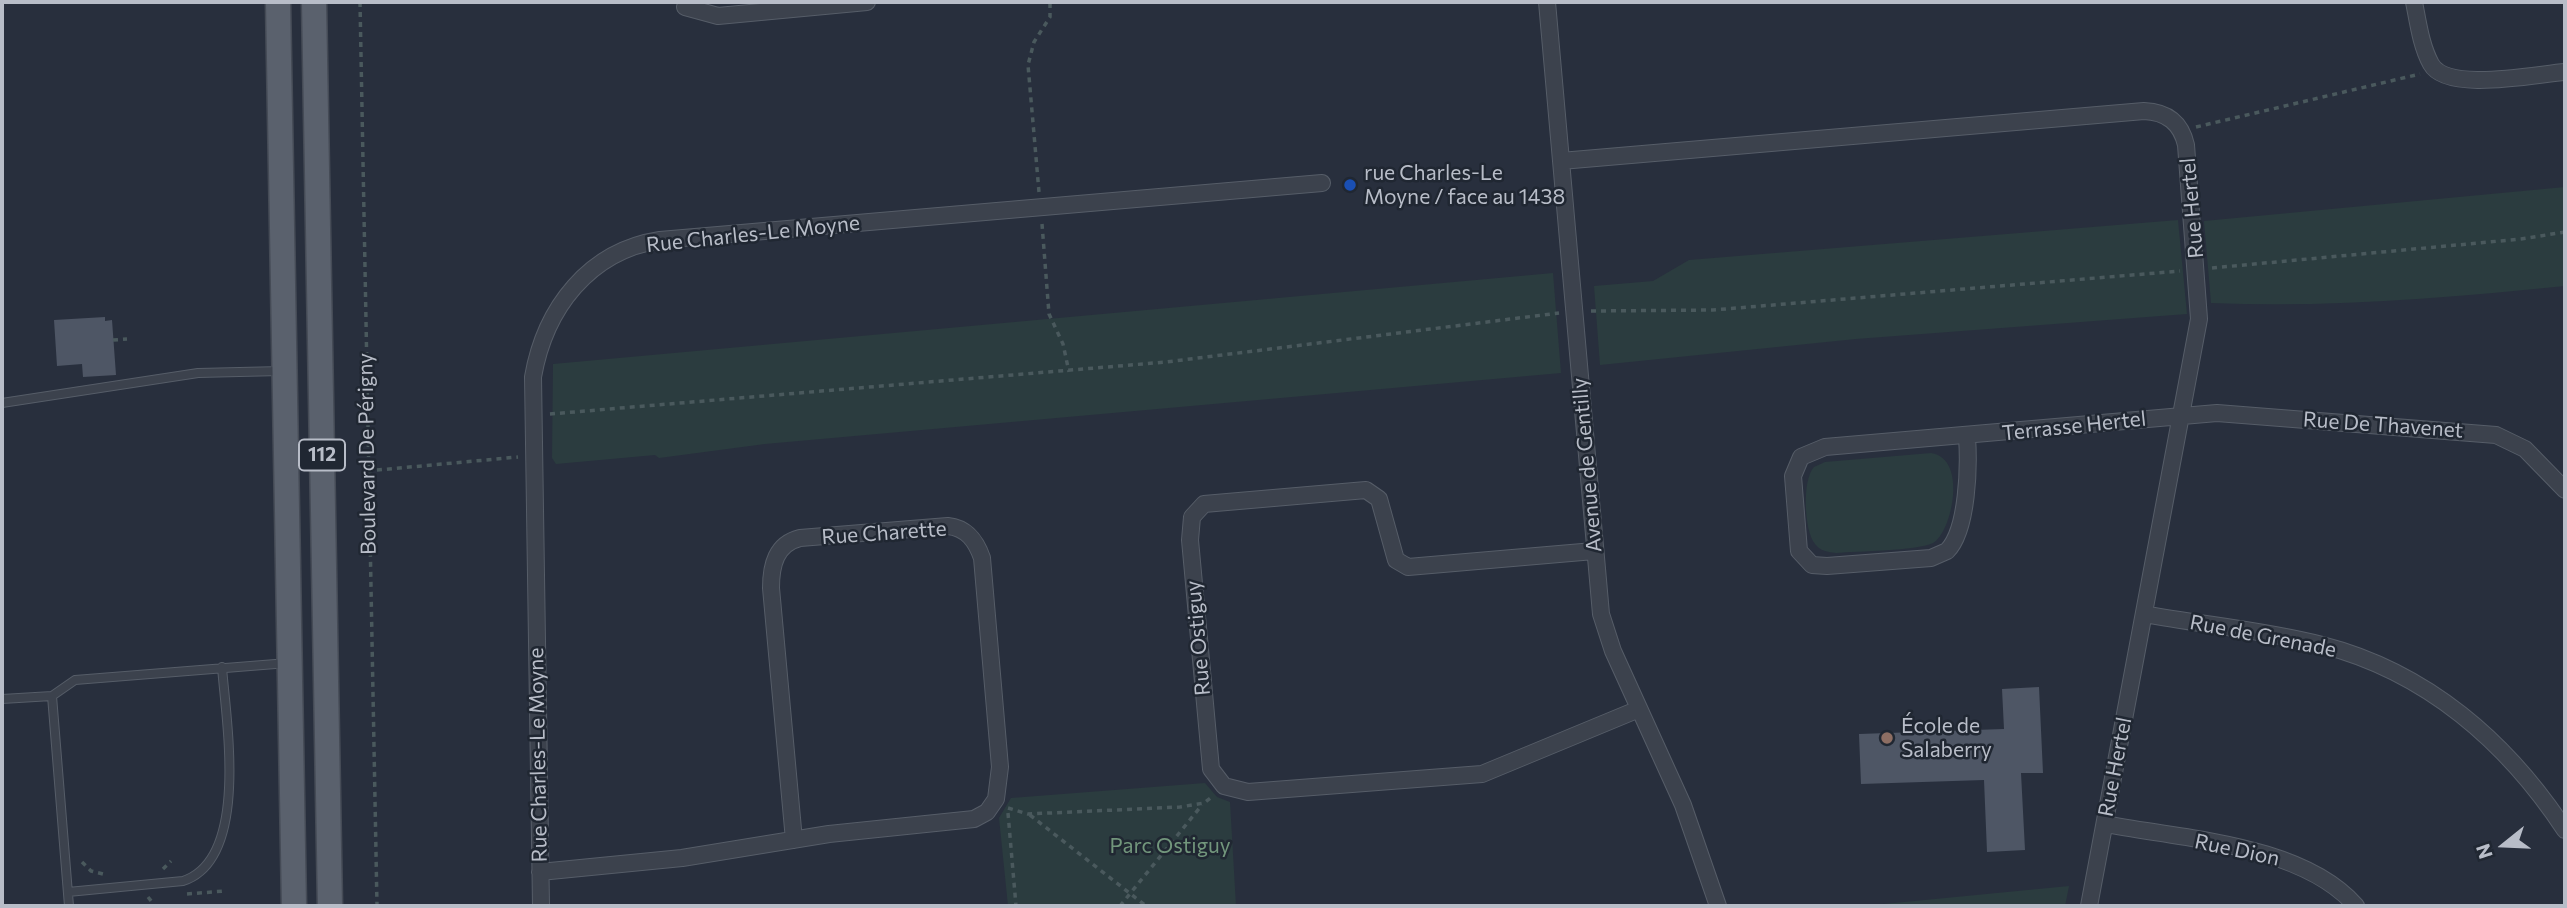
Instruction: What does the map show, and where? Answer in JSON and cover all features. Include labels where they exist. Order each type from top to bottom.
[{"type":"main road","name":"112","points":[[278,2],[294,906]]},
{"type":"main road","name":"112","points":[[314,2],[330,906]]},
{"type":"street","points":[[685,7],[718,16],[867,2]]},
{"type":"street","name":"Avenue de Gentilly","points":[[1547,2],[1594,551],[1605,630],[1683,805],[1718,906]]},
{"type":"street","points":[[2414,2],[2432,66],[2445,77],[2463,80],[2565,72]]},
{"type":"street","name":"Rue Hertel","points":[[1561,161],[2144,111],[2161,113],[2179,126],[2186,145],[2200,307],[2198,332],[2089,906]]},
{"type":"street","name":"Rue Charles-Le Moyne","points":[[541,906],[533,377],[550,322],[570,290],[591,269],[625,250],[660,240],[1322,183]]},
{"type":"street","name":"Rue De Thavenet","points":[[2181,415],[2217,413],[2496,435],[2525,449],[2565,490]]},
{"type":"street","name":"Terrasse Hertel","points":[[1967,437],[1968,474],[1957,533],[1947,551],[1931,558],[1826,566],[1812,565],[1803,559],[1798,542],[1793,475],[1798,461],[1805,454],[1825,447],[1967,437],[2181,415]]},
{"type":"street","name":"Rue Ostiguy","points":[[1594,551],[1409,567],[1396,560],[1379,499],[1366,490],[1204,504],[1192,517],[1190,540],[1211,769],[1221,785],[1248,792],[1482,774],[1639,709]]},
{"type":"street","name":"Rue Charette","points":[[540,872],[682,858],[794,840],[830,834],[965,821],[981,817],[992,806],[998,792],[1000,767],[982,558],[975,542],[966,532],[948,526],[800,538],[788,543],[778,552],[771,575],[771,588],[794,840]]},
{"type":"street","name":"Rue de Grenade","points":[[2144,614],[2321,645],[2397,673],[2444,701],[2482,730],[2529,779],[2565,830]]},
{"type":"street","name":"Rue Dion","points":[[2105,824],[2282,858],[2322,878],[2356,906]]},
{"type":"lane","points":[[2,403],[198,373],[284,371]]},
{"type":"lane","points":[[2,699],[52,696],[75,680],[289,662]]},
{"type":"lane","points":[[68,892],[183,881],[197,875],[208,863],[224,828],[229,805],[222,667]]},
{"type":"lane","points":[[52,696],[69,906]]},
{"type":"path","name":"Boulevard De Périgny","points":[[360,2],[377,906]]},
{"type":"path","points":[[1040,195],[1028,65],[1034,42],[1049,17],[1050,2]]},
{"type":"path","points":[[2192,128],[2420,74]]},
{"type":"path","points":[[1042,220],[1049,314],[1063,344],[1069,372]]},
{"type":"path","points":[[2208,268],[2521,239],[2565,232]]},
{"type":"path","points":[[1593,311],[1713,310],[2182,271]]},
{"type":"path","points":[[551,414],[1069,372],[1257,352],[1556,313]]},
{"type":"path","points":[[113,340],[127,339]]},
{"type":"path","points":[[367,471],[514,457]]},
{"type":"path","points":[[1120,906],[1204,803],[1215,794]]},
{"type":"path","points":[[1028,814],[1180,807],[1204,803]]},
{"type":"path","points":[[1016,906],[1007,807],[1028,814],[1146,906]]},
{"type":"path","points":[[82,862],[91,871],[105,874]]},
{"type":"path","points":[[214,891],[224,891]]},
{"type":"path","points":[[148,897],[155,906]]},
{"type":"green space","points":[[2565,187],[2565,286],[2389,301],[2211,303],[2204,221]]},
{"type":"green space","points":[[2178,220],[2187,314],[1856,339],[1600,365],[1594,286],[1653,281],[1689,260]]},
{"type":"green space","points":[[1553,273],[1561,373],[765,444],[659,458],[655,455],[556,464],[552,458],[553,364]]},
{"type":"green space","points":[[1931,453],[1942,458],[1950,468],[1953,481],[1953,496],[1946,525],[1933,543],[1900,549],[1836,553],[1822,550],[1815,544],[1811,537],[1806,505],[1808,482],[1814,467],[1825,462]]},
{"type":"green space","name":"Parc Ostiguy","points":[[1205,783],[1217,797],[1230,802],[1236,906],[1008,906],[999,818],[1011,798]]},
{"type":"green space","points":[[2069,886],[2065,906],[1863,906]]},
{"type":"building","points":[[105,317],[105,321],[112,320],[116,375],[83,377],[82,364],[57,366],[54,320]]},
{"type":"building","points":[[2039,687],[2043,773],[2021,773],[2025,850],[1987,852],[1984,780],[1861,784],[1859,734],[2004,729],[2002,689]]},
{"type":"place","name":"rue Charles-Le Moyne / face au 1438","points":[[1350,185]]},
{"type":"place","name":"École de Salaberry","points":[[1887,738]]}]
